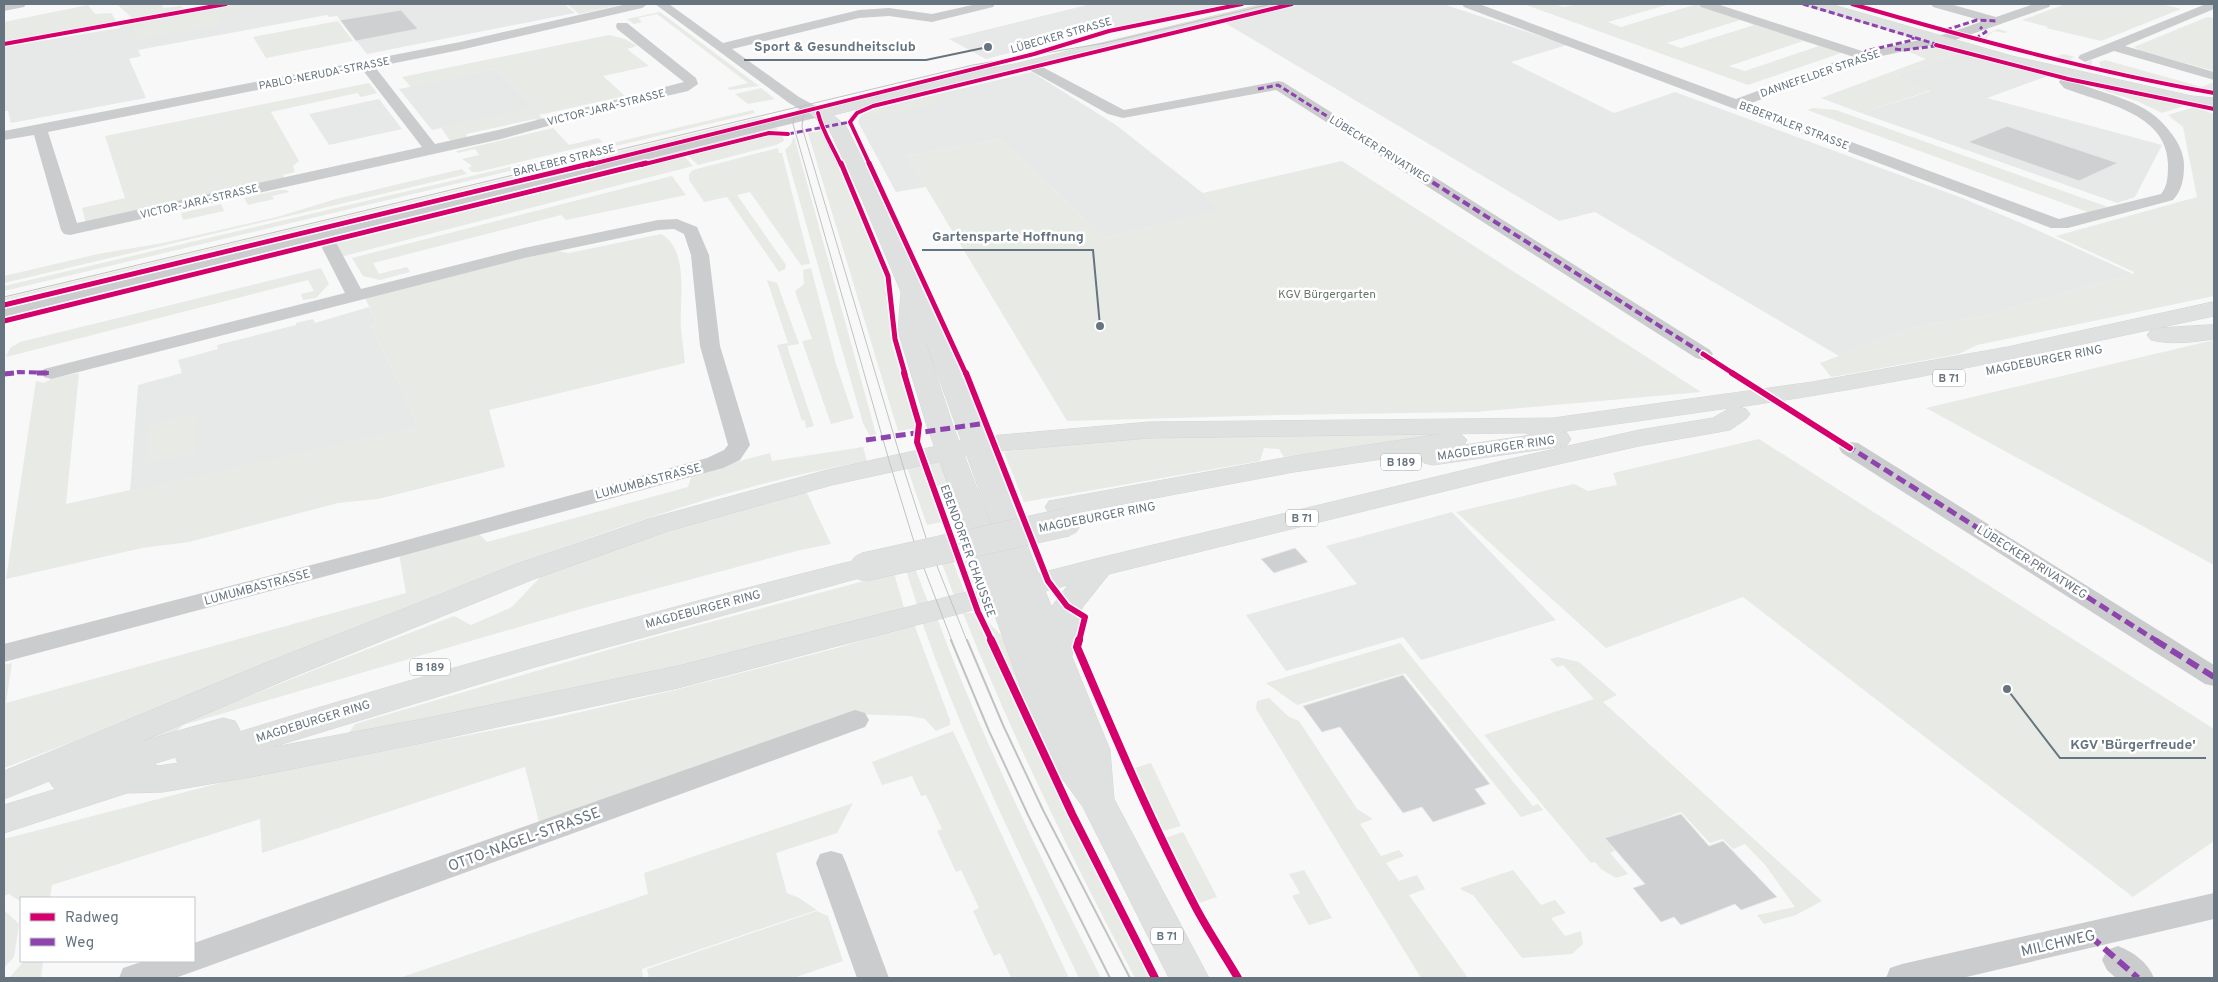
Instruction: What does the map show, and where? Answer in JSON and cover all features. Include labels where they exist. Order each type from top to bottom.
[{"type":"main road","name":"LÜBECKER STRASSE","points":[[970,77],[1101,38],[1255,4]]},
{"type":"main road","name":"LÜBECKER STRASSE","points":[[818,113],[970,77],[1031,65],[1282,4]]},
{"type":"main road","points":[[1815,4],[2070,75],[2192,101],[2214,102]]},
{"type":"main road","points":[[1839,4],[1942,38],[2214,102]]},
{"type":"main road","name":"EBENDORFER CHAUSSEE","points":[[818,113],[836,125],[912,292],[910,331],[940,426],[964,448],[1015,590],[1031,677],[1062,755],[1096,799],[1190,978]]},
{"type":"main road","name":"MAGDEBURGER RING","points":[[4,797],[488,650],[638,609],[1063,514],[1294,464],[1830,385],[2025,350],[2214,309]]},
{"type":"main road","name":"MAGDEBURGER RING","points":[[1063,514],[1736,414],[1986,371],[2214,323]]},
{"type":"main road","points":[[2159,336],[2214,332]]},
{"type":"main road","name":"B 71","points":[[1099,567],[1506,468],[1639,438],[1720,425],[1736,414]]},
{"type":"main road","name":"B 71","points":[[964,448],[1166,429],[1552,425]]},
{"type":"main road","points":[[4,786],[279,670],[524,572],[588,549],[658,525],[746,499],[964,448]]},
{"type":"main road","name":"MAGDEBURGER RING","points":[[4,819],[498,666],[702,609],[862,559]]},
{"type":"main road","points":[[128,780],[163,779],[423,731],[678,677],[1099,567]]},
{"type":"main road","points":[[1056,656],[1067,606],[1099,567]]},
{"type":"main road","name":"EBENDORFER CHAUSSEE","points":[[1015,590],[1056,656],[1093,750],[1096,799]]},
{"type":"street","points":[[4,7],[20,4]]},
{"type":"street","name":"PABLO-NERUDA-STRASSE","points":[[4,136],[502,37],[642,4]]},
{"type":"street","points":[[661,4],[794,100],[818,113]]},
{"type":"street","points":[[723,47],[864,13],[889,12],[932,18],[989,4]]},
{"type":"street","name":"BEBERTALER STRASSE","points":[[1468,4],[2056,223],[2068,223],[2167,197],[2171,193],[2176,172],[2173,151],[2162,131],[2144,112],[2128,104],[2069,84],[2066,82],[2070,75]]},
{"type":"street","points":[[1705,4],[1864,56]]},
{"type":"street","points":[[1937,4],[1997,21]]},
{"type":"street","name":"DANNEFELDER STRASSE","points":[[1736,104],[1864,56],[1942,38],[2045,4]]},
{"type":"street","points":[[2085,58],[2214,5]]},
{"type":"street","points":[[2185,6],[2214,14]]},
{"type":"street","name":"VICTOR-JARA-STRASSE","points":[[40,129],[70,230],[551,122],[599,107],[683,88],[691,84],[691,81],[622,26]]},
{"type":"street","points":[[2114,47],[2214,76]]},
{"type":"street","points":[[366,65],[431,149]]},
{"type":"street","name":"LÜBECKER PRIVATWEG","points":[[1031,65],[1113,111],[1123,114],[1278,84],[1704,354]]},
{"type":"street","name":"BARLEBER STRASSE","points":[[4,312],[818,113]]},
{"type":"street","name":"LUMUMBASTRASSE","points":[[4,654],[386,553],[696,468],[725,459],[738,449],[738,440],[708,337],[700,256],[691,231],[685,226],[664,224],[548,248],[51,373]]},
{"type":"street","points":[[323,234],[355,295]]},
{"type":"street","name":"LÜBECKER PRIVATWEG","points":[[1850,448],[2214,677]]},
{"type":"street","name":"OTTO-NAGEL-STRASSE","points":[[195,957],[855,720]]},
{"type":"street","points":[[832,863],[873,978]]},
{"type":"street","name":"MILCHWEG","points":[[1902,978],[2214,906]]},
{"type":"street","points":[[135,978],[181,962]]},
{"type":"shaded area","points":[[231,4],[564,4],[575,13],[367,54],[337,16],[329,17],[327,15],[138,50],[141,56],[129,59],[146,98],[11,123],[8,111],[4,111],[4,47],[120,28],[119,26]]},
{"type":"shaded area","points":[[1091,4],[1235,4],[1166,20],[1104,29],[986,59],[949,39]]},
{"type":"shaded area","points":[[1298,4],[1443,4],[1567,45],[1511,62],[1614,113],[1675,92],[1962,198],[2133,274],[1983,316],[1915,327],[1845,351],[1839,356],[1595,212],[1559,221],[1225,23]]},
{"type":"shaded area","points":[[1960,52],[2048,76],[1987,98],[2162,145],[2135,197],[2117,203],[1861,113],[1931,91],[1896,76]]},
{"type":"shaded area","points":[[496,69],[535,107],[432,130],[399,89]]},
{"type":"shaded area","points":[[1032,72],[1116,125],[1218,205],[1220,211],[1104,238],[1001,139],[907,156],[926,187],[896,192],[858,122],[861,115],[875,109]]},
{"type":"shaded area","points":[[379,99],[402,129],[329,145],[309,114]]},
{"type":"shaded area","points":[[369,307],[377,323],[371,325],[419,427],[130,491],[138,385],[182,373],[178,360],[218,349],[217,345],[313,319],[315,323]]},
{"type":"shaded area","points":[[1452,512],[1556,620],[1421,660],[1403,637],[1286,671],[1246,615],[1357,584],[1326,546]]},
{"type":"green space","points":[[117,4],[161,4],[164,8],[181,6],[185,10],[134,20]]},
{"type":"green space","points":[[247,4],[260,4],[128,27],[127,25]]},
{"type":"green space","points":[[567,4],[624,4],[579,14]]},
{"type":"green space","points":[[1523,4],[1554,4],[1564,7],[1578,4],[1670,4],[1608,22],[1621,27],[1694,5],[1690,4],[1697,4],[1844,52],[1748,85]],"holes":[[[1740,20],[1754,25],[1681,48],[1667,43]],[[1803,41],[1819,46],[1745,71],[1729,66]]]},
{"type":"green space","points":[[2066,4],[2161,4],[2181,9],[2101,41],[2046,28],[2048,27],[2022,20]]},
{"type":"green space","points":[[88,5],[95,14],[111,13],[118,23],[4,43],[4,22]]},
{"type":"green space","points":[[227,10],[228,12],[216,14],[221,25],[138,40],[133,29],[147,26],[146,24]]},
{"type":"green space","points":[[660,12],[759,86],[730,90],[727,88],[748,83],[657,14],[638,18],[642,22],[634,24],[627,19]]},
{"type":"green space","points":[[2207,17],[2214,18],[2214,71],[2141,51],[2134,47]]},
{"type":"green space","points":[[338,21],[353,41],[266,58],[253,37]]},
{"type":"green space","points":[[1998,29],[2008,32],[1995,31],[1987,36],[1986,41],[1984,40],[1987,34]]},
{"type":"green space","points":[[609,35],[625,39],[637,46],[627,49],[649,66],[603,76],[625,96],[539,115],[543,120],[538,121],[535,119],[466,134],[468,138],[451,142],[441,128],[534,106],[496,69],[411,87],[402,77]]},
{"type":"green space","points":[[1986,41],[2052,58],[2064,54],[2075,57],[2070,59],[2084,64],[2092,60],[2092,67],[2061,62]]},
{"type":"green space","points":[[1934,46],[1960,52],[1896,76],[1932,90],[1861,113],[1821,98],[1926,59],[1907,51]]},
{"type":"green space","points":[[2105,60],[2202,87],[2214,82],[2214,91],[2102,70],[2099,62]]},
{"type":"green space","points":[[369,83],[377,93],[361,97],[357,93],[271,112],[299,161],[293,166],[295,172],[283,175],[285,180],[86,223],[82,208],[125,198],[105,136]]},
{"type":"green space","points":[[2096,86],[2184,106],[2162,113],[2137,101],[2093,87]]},
{"type":"green space","points":[[761,88],[775,99],[748,104],[735,94]]},
{"type":"green space","points":[[935,96],[938,98],[937,103],[932,106],[874,118],[864,114],[880,109]]},
{"type":"green space","points":[[2194,107],[2214,114],[2214,296],[1977,345],[1959,354],[1849,374],[1831,377],[1820,363],[1839,356],[1844,351],[1915,327],[1983,316],[2133,274],[2134,272],[2056,236],[2197,197],[2183,127],[2168,115]]},
{"type":"green space","points":[[1813,108],[1836,110],[2108,207],[2088,212],[1807,110]]},
{"type":"green space","points":[[753,110],[755,113],[4,291],[4,286]]},
{"type":"green space","points":[[762,117],[766,120],[4,304],[4,298]]},
{"type":"green space","points":[[553,128],[569,145],[598,138],[603,142],[478,172],[472,172],[468,168],[472,166],[462,159],[479,155],[475,149],[458,153],[456,151]]},
{"type":"green space","points":[[778,129],[341,236],[348,232]]},
{"type":"green space","points":[[821,131],[826,137],[852,193],[887,281],[892,344],[916,428],[898,431],[808,133]]},
{"type":"green space","points":[[782,133],[784,141],[776,145],[698,165],[686,154],[765,135]]},
{"type":"green space","points":[[794,136],[876,434],[870,436],[863,423],[785,150],[791,144]]},
{"type":"green space","name":"KGV Bürgergarten","points":[[1001,139],[1104,238],[1219,211],[1218,205],[1203,193],[1342,161],[1701,392],[1475,412],[1067,421],[907,156]]},
{"type":"green space","points":[[778,148],[779,153],[782,153],[810,264],[801,265],[750,192],[737,195],[786,265],[785,269],[779,272],[727,197],[704,202],[689,180],[689,174],[693,170]]},
{"type":"green space","points":[[683,155],[693,166],[344,256],[336,245],[340,239]]},
{"type":"green space","points":[[462,169],[467,174],[4,283],[4,276],[98,254],[163,243],[277,217],[336,199]]},
{"type":"green space","points":[[672,176],[686,195],[566,220],[561,215],[373,263],[379,274],[407,267],[410,272],[380,280],[363,276],[352,258]]},
{"type":"green space","points":[[287,190],[289,192],[272,196],[274,199],[248,205],[244,198]]},
{"type":"green space","points":[[221,204],[224,211],[183,220],[181,213]]},
{"type":"green space","points":[[661,234],[670,242],[680,264],[681,329],[685,363],[489,410],[505,467],[378,499],[338,503],[189,542],[142,548],[6,579],[36,381],[44,383],[53,378],[79,373],[66,504],[419,427],[371,325],[377,323],[365,298],[557,251],[569,253]]},
{"type":"green space","points":[[295,245],[307,245],[4,320],[4,317]]},
{"type":"green space","points":[[321,268],[329,284],[316,298],[303,300],[301,294],[314,291],[308,280],[6,357],[10,348],[20,342]]},
{"type":"green space","points":[[811,268],[836,364],[854,418],[831,424],[802,341],[812,339],[795,291],[804,284],[803,270]]},
{"type":"green space","points":[[767,280],[777,283],[799,344],[787,346],[814,426],[806,428],[805,420],[802,421],[777,345],[788,343]]},
{"type":"green space","points":[[2214,340],[2214,565],[1926,408]]},
{"type":"green space","points":[[197,413],[196,453],[144,465],[148,424]]},
{"type":"green space","points":[[1439,432],[1440,434],[1284,457],[1279,449],[1264,448],[1260,461],[1024,502],[1004,452],[1069,444],[1166,436]]},
{"type":"green space","points":[[1759,439],[2214,729],[2214,841],[2133,897],[1743,597],[1606,648],[1456,512],[1574,484],[1588,491],[1617,485],[1613,473]]},
{"type":"green space","points":[[863,447],[867,461],[747,488],[591,537],[415,603],[73,742],[4,768],[4,665],[12,663],[6,703],[406,593],[399,554],[478,533],[487,542],[688,487],[692,474],[770,453],[772,461]]},
{"type":"green space","points":[[927,461],[941,462],[964,517],[948,520]]},
{"type":"green space","points":[[922,463],[942,522],[927,525],[907,467]]},
{"type":"green space","points":[[806,491],[831,544],[800,550],[584,608],[183,725],[175,733],[116,750],[454,616],[471,625],[512,607],[545,572],[676,528]]},
{"type":"green space","points":[[974,554],[986,585],[984,592],[973,594],[959,557]]},
{"type":"green space","points":[[952,559],[966,595],[955,598],[941,561]]},
{"type":"green space","points":[[915,568],[929,605],[918,608],[906,570]]},
{"type":"green space","points":[[894,573],[905,611],[679,668],[347,735],[355,724],[628,644]]},
{"type":"green space","points":[[963,613],[975,613],[1069,817],[1151,978],[1135,978],[1066,843],[1023,752]]},
{"type":"green space","points":[[981,615],[1001,635],[1008,648],[1039,734]]},
{"type":"green space","points":[[937,618],[974,710],[1035,845],[1101,978],[1079,978],[996,802],[957,713],[922,622]]},
{"type":"green space","points":[[914,624],[950,720],[950,725],[936,731],[925,719],[910,716],[853,714],[539,822],[525,767],[262,853],[260,819],[52,885],[50,897],[20,897],[20,901],[9,894],[4,896],[4,839],[224,782],[551,719],[675,690],[837,648]]},
{"type":"green space","points":[[1400,643],[1533,806],[1538,804],[1543,810],[1521,817],[1405,673],[1297,705],[1266,683]]},
{"type":"green space","points":[[1558,657],[1579,662],[1617,695],[1603,702],[1822,901],[1796,915],[1764,924],[1757,915],[1795,907],[1766,866],[1745,844],[1733,849],[1723,839],[1710,843],[1681,812],[1606,839],[1615,851],[1610,853],[1628,874],[1616,878],[1601,869],[1595,862],[1591,863],[1484,735],[1594,699],[1563,665],[1557,667],[1550,659]]},
{"type":"green space","points":[[1269,698],[1289,717],[1299,721],[1357,809],[1373,819],[1360,824],[1381,856],[1399,850],[1404,856],[1386,863],[1399,881],[1417,875],[1425,889],[1409,895],[1468,978],[1421,978],[1256,709],[1257,701]]},
{"type":"green space","points":[[953,731],[1069,978],[1011,978],[1000,953],[994,956],[973,911],[979,908],[961,870],[956,872],[937,831],[942,829],[926,795],[921,796],[912,776],[882,785],[872,762]]},
{"type":"green space","points":[[1151,763],[1181,826],[1163,831],[1135,768]]},
{"type":"green space","points":[[853,803],[837,833],[776,853],[787,893],[799,898],[817,910],[642,969],[643,978],[399,978],[648,894],[644,873]]},
{"type":"green space","points":[[1183,832],[1217,897],[1199,903],[1165,838]]},
{"type":"green space","points":[[1304,870],[1332,918],[1309,925],[1292,896],[1300,893],[1289,874]]},
{"type":"green space","points":[[1513,870],[1541,905],[1555,900],[1566,913],[1551,918],[1565,936],[1581,931],[1583,944],[1572,954],[1522,958],[1473,895],[1460,888]]},
{"type":"green space","points":[[4,910],[19,924],[14,957],[4,968]]},
{"type":"green space","points":[[817,911],[828,916],[843,961],[793,978],[649,978],[647,969]]},
{"type":"green space","points":[[23,962],[43,962],[41,978],[9,978]]},
{"type":"building","points":[[401,10],[418,29],[356,41],[340,20]]},
{"type":"building","points":[[2007,126],[2118,163],[2079,181],[1968,142]]},
{"type":"building","points":[[1295,548],[1308,562],[1274,573],[1261,559]]},
{"type":"building","points":[[1403,675],[1490,784],[1475,789],[1486,804],[1433,822],[1422,807],[1403,813],[1340,727],[1322,732],[1303,706]]},
{"type":"building","points":[[1681,814],[1709,846],[1723,841],[1777,897],[1741,910],[1735,904],[1681,925],[1674,917],[1661,922],[1633,888],[1645,884],[1605,838]]},
{"type":"tram line","points":[[4,297],[973,65],[1105,43],[1271,4]]},
{"type":"tram line","points":[[815,105],[803,115],[802,127],[906,476],[927,541],[967,641]]},
{"type":"tram line","points":[[803,106],[794,114],[793,124],[890,464],[915,545],[952,641]]},
{"type":"tram line","points":[[951,640],[989,731],[1028,815],[1110,978]]},
{"type":"tram line","points":[[967,640],[1003,725],[1043,810],[1130,978]]},
{"type":"marked path","points":[[1803,4],[1939,45]]},
{"type":"marked path","points":[[1946,30],[1977,20],[1997,21]]},
{"type":"marked path","points":[[1979,41],[1979,36],[1986,32],[1980,27]]},
{"type":"marked path","points":[[1864,56],[1866,51],[1913,40],[1913,37]]},
{"type":"marked path","points":[[1895,49],[1904,50],[1935,46]]},
{"type":"marked path","points":[[1258,89],[1278,85],[1707,356]]},
{"type":"marked path","points":[[788,134],[850,122]]},
{"type":"marked path","points":[[4,374],[19,372],[51,373]]},
{"type":"marked path","points":[[866,440],[987,423]]},
{"type":"marked path","points":[[1846,445],[2214,677]]},
{"type":"marked path","points":[[2090,936],[2138,978]]},
{"type":"cycle path","points":[[4,44],[226,4]]},
{"type":"cycle path","points":[[4,305],[794,114],[1034,54],[1109,31],[1242,4]]},
{"type":"cycle path","points":[[1238,978],[1196,908],[1128,767],[1077,647],[1085,617],[1067,606],[1048,581],[987,423],[953,342],[850,122],[857,113],[873,106],[1292,4]]},
{"type":"cycle path","points":[[1852,4],[2076,65],[2214,93]]},
{"type":"cycle path","points":[[1936,45],[2068,79],[2214,109]]},
{"type":"cycle path","points":[[818,113],[821,128],[827,134],[845,172],[888,276],[895,339],[919,424],[917,442],[978,612],[1072,814],[1155,978]]},
{"type":"cycle path","points":[[4,321],[769,133],[788,134]]},
{"type":"cycle path","points":[[1703,354],[1850,448]]},
{"type":"place","name":"Sport & Gesundheitsclub","points":[[988,47]]},
{"type":"place","name":"Gartensparte Hoffnung","points":[[1100,326]]},
{"type":"place","name":"KGV 'Bürgerfreude'","points":[[2007,689]]}]
